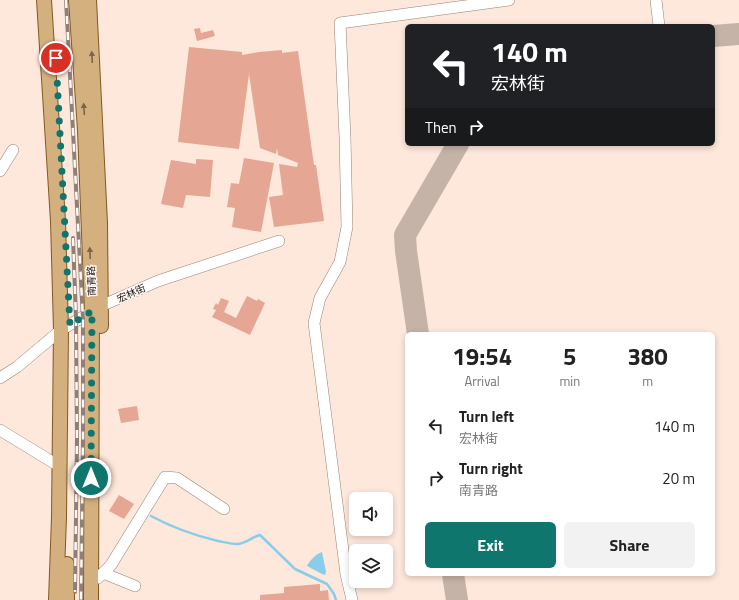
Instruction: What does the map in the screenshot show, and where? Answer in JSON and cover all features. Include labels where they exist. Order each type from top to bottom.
[{"type":"main road","points":[[44,0],[65,327],[59,466],[59,598]]},
{"type":"main road","points":[[53,0],[61,130],[65,327],[59,598]]},
{"type":"main road","name":"南青路","points":[[76,0],[96,309],[91,600]]},
{"type":"main road","points":[[89,0],[100,223],[96,309],[100,482],[100,576],[97,600]]},
{"type":"main road","points":[[58,221],[61,130]]},
{"type":"main road","name":"南青路","points":[[85,130],[100,223]]},
{"type":"street","points":[[352,600],[346,574],[314,323],[320,298],[340,262],[347,227],[340,23],[462,3],[509,0]]},
{"type":"street","points":[[656,0],[659,24]]},
{"type":"street","points":[[0,171],[13,150]]},
{"type":"street","name":"宏林街","points":[[0,378],[17,368],[65,327],[96,309],[158,282],[279,241]]},
{"type":"street","points":[[0,430],[59,466]]},
{"type":"street","points":[[100,576],[111,566],[165,477],[177,478],[224,509]]},
{"type":"street","points":[[100,576],[135,586]]},
{"type":"water","points":[[322,552],[326,572],[325,575],[307,566],[317,554]]},
{"type":"building","points":[[200,28],[201,33],[213,30],[215,36],[197,41],[194,29]]},
{"type":"building","points":[[189,47],[242,52],[242,55],[282,50],[282,53],[298,51],[314,165],[316,165],[324,221],[274,227],[269,197],[283,195],[279,164],[297,167],[298,163],[278,155],[277,148],[276,154],[260,148],[249,74],[239,149],[178,142]]},
{"type":"building","points":[[244,158],[274,163],[261,232],[232,227],[235,208],[227,207],[231,183],[239,184]]},
{"type":"building","points":[[196,159],[213,160],[210,197],[186,195],[183,208],[161,204],[171,160],[196,164]]},
{"type":"building","points":[[247,296],[265,303],[250,335],[212,317],[216,310],[213,309],[216,303],[218,305],[221,298],[229,301],[224,312],[236,318]]},
{"type":"building","points":[[137,406],[139,420],[121,423],[118,409]]},
{"type":"building","points":[[119,495],[134,504],[124,519],[109,511]]},
{"type":"building","points":[[320,584],[320,591],[328,590],[329,600],[260,600],[260,595],[284,593],[284,587]]},
{"type":"waterway","points":[[151,516],[175,528],[192,534],[230,543],[240,544],[260,535],[295,569],[327,584],[336,600]]},
{"type":"taxiway","points":[[715,36],[739,34]]},
{"type":"taxiway","points":[[418,332],[405,235],[457,146]]},
{"type":"taxiway","points":[[453,576],[457,600]]},
{"type":"railway","points":[[66,0],[83,319],[81,600]]},
{"type":"railway","points":[[73,238],[76,318],[77,439],[75,592]]},
{"type":"route","points":[[56,58],[61,130],[70,325],[92,311],[91,478]]}]
